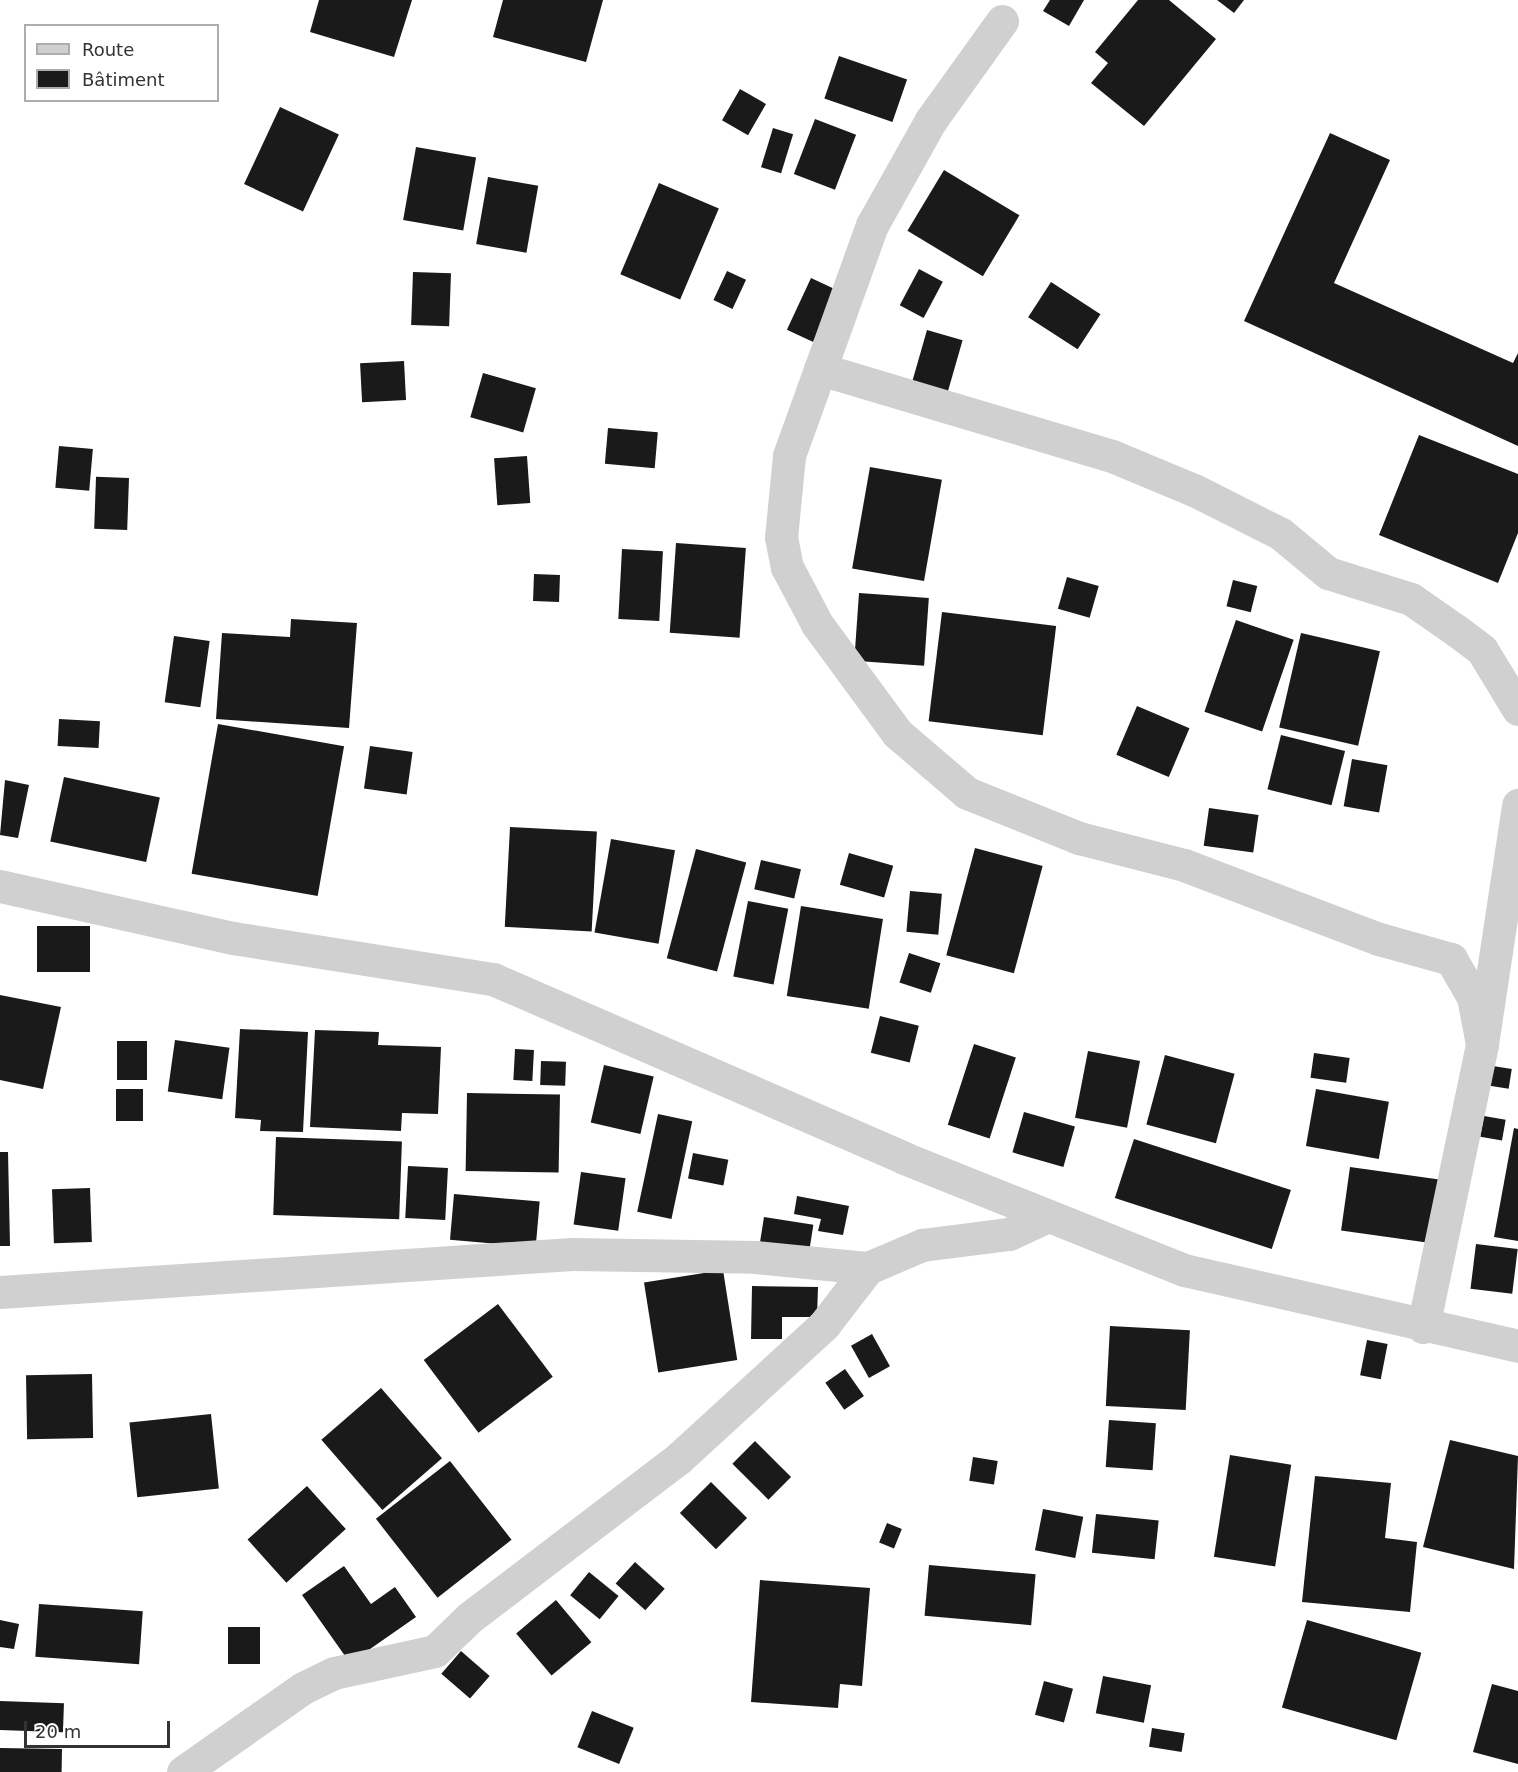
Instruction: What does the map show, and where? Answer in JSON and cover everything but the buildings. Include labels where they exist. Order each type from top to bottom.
[{"type":"street","points":[[1002,21],[931,120],[872,225],[789,456],[782,537],[787,567],[817,624],[897,733],[967,793],[1016,816],[1184,865],[1379,939],[1451,959],[1473,997],[1482,1044]]},
{"type":"street","points":[[820,369],[1112,456],[1196,491],[1281,534],[1328,573],[1411,600],[1439,618],[1482,650],[1518,709]]},
{"type":"street","points":[[1423,1327],[1482,1044],[1518,805]]},
{"type":"street","points":[[0,886],[233,938],[493,979],[1046,1217],[1184,1270],[1423,1327],[1518,1346]]},
{"type":"street","points":[[0,1292],[572,1254],[755,1257],[868,1268],[922,1245],[1009,1234],[1046,1217]]},
{"type":"street","points":[[183,1772],[303,1688],[334,1673],[435,1651],[469,1618],[621,1508],[679,1458],[824,1325],[868,1268]]}]
